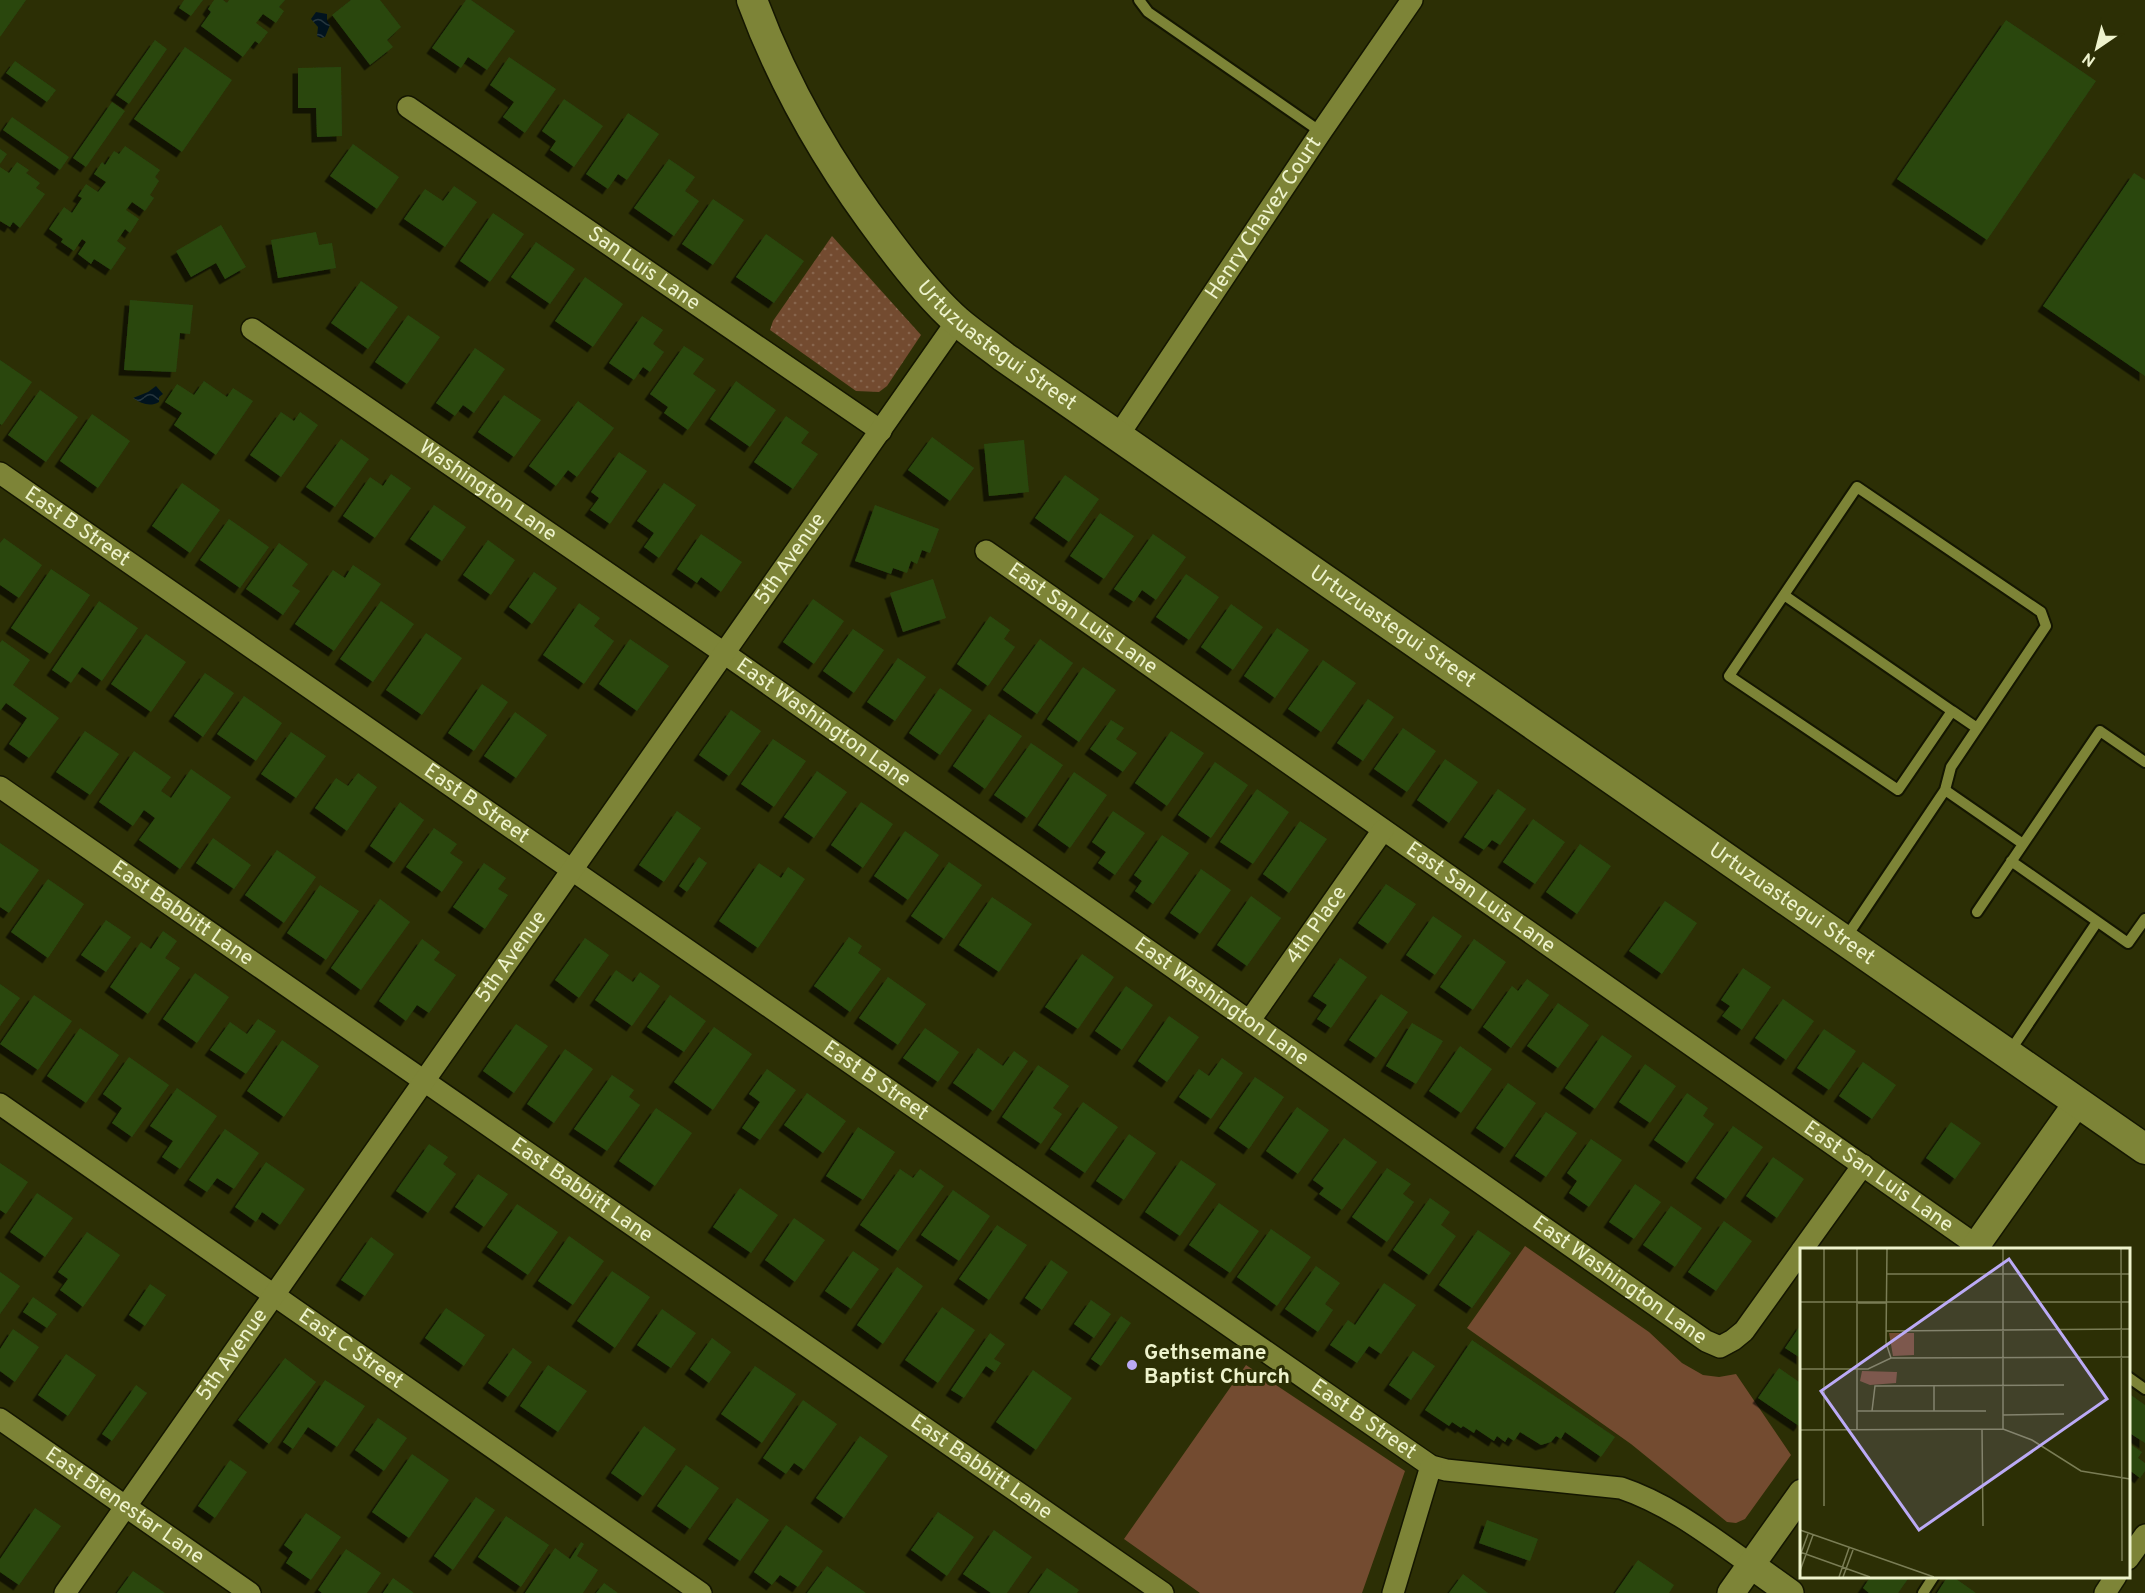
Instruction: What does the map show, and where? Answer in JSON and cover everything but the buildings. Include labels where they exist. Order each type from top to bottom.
[{"type":"main road","name":"Urtuzuastegui Street","points":[[752,0],[764,32],[790,87],[846,185],[913,275],[957,321],[1004,357],[2145,1149]]},
{"type":"street","name":"Henry Chavez Court","points":[[1118,436],[1412,0]]},
{"type":"street","name":"San Luis Lane","points":[[408,107],[881,431]]},
{"type":"street","name":"5th Avenue","points":[[65,1593],[957,321]]},
{"type":"street","name":"Washington Lane","points":[[252,329],[724,653]]},
{"type":"street","name":"East B Street","points":[[0,473],[1431,1466],[1446,1470],[1621,1488],[1642,1495],[1672,1511],[1790,1593]]},
{"type":"street","name":"East San Luis Lane","points":[[986,551],[1863,1165],[1975,1247]]},
{"type":"street","name":"East Washington Lane","points":[[724,653],[1706,1341],[1720,1347],[1733,1340],[1744,1330],[1800,1253]]},
{"type":"street","name":"East Babbitt Lane","points":[[0,787],[1163,1593]]},
{"type":"street","name":"4th Place","points":[[1250,1020],[1383,830]]},
{"type":"street","points":[[1975,1247],[2078,1102]]},
{"type":"street","name":"East C Street","points":[[0,1104],[701,1593]]},
{"type":"street","points":[[1803,1248],[1863,1165]]},
{"type":"street","name":"East Bienestar Lane","points":[[0,1419],[250,1593]]},
{"type":"street","points":[[1392,1593],[1431,1466]]},
{"type":"street","points":[[1731,1593],[1800,1496]]},
{"type":"street","points":[[2130,1556],[2145,1535]]},
{"type":"street","points":[[2105,1593],[2115,1578]]},
{"type":"lane","points":[[1139,0],[1148,12],[1321,132]]},
{"type":"lane","points":[[1844,940],[1945,790],[1952,767],[2046,626],[2042,612],[1857,487],[1729,676],[1898,790],[1952,711]]},
{"type":"lane","points":[[1784,595],[1977,728]]},
{"type":"lane","points":[[1977,912],[2100,731],[2145,762]]},
{"type":"lane","points":[[1945,790],[2023,844]]},
{"type":"lane","points":[[2012,861],[2128,943],[2145,919]]},
{"type":"lane","points":[[2008,1054],[2097,922]]},
{"type":"lane","points":[[2130,1378],[2145,1389]]},
{"type":"lane","points":[[1923,1593],[1933,1578]]},
{"type":"shaded area","points":[[832,236],[921,335],[887,386],[879,392],[856,391],[770,330],[773,321]]},
{"type":"shaded area","points":[[1525,1246],[1649,1332],[1682,1363],[1703,1375],[1719,1377],[1736,1374],[1791,1455],[1745,1519],[1736,1523],[1727,1522],[1631,1444],[1467,1328]]},
{"type":"shaded area","points":[[1246,1365],[1405,1471],[1362,1593],[1200,1593],[1124,1539]]},
{"type":"water","points":[[316,12],[327,14],[330,25],[325,37],[317,36],[318,27],[311,19]]},
{"type":"water","points":[[156,386],[163,394],[159,397],[159,402],[146,404],[133,398],[148,392]]},
{"type":"place","name":"Gethsemane Baptist Church","points":[[1132,1365]]}]
